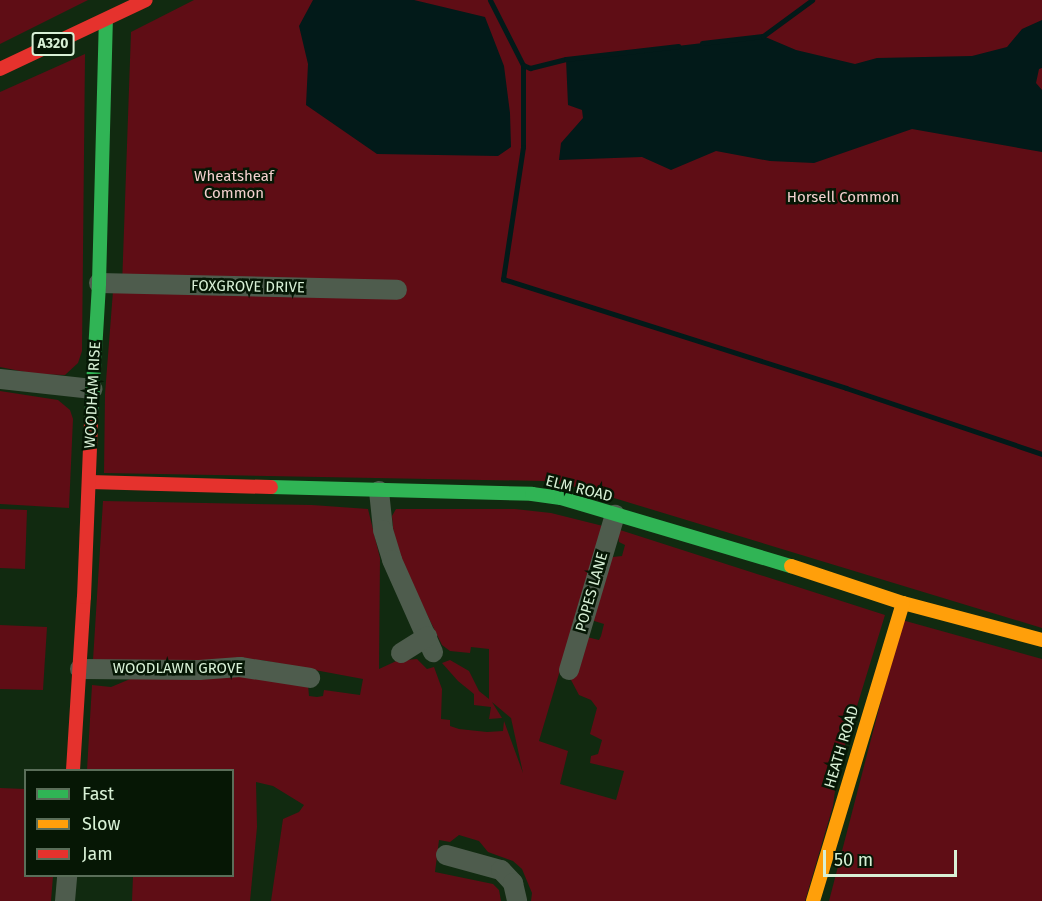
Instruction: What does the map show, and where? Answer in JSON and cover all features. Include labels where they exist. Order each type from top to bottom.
[{"type":"street","name":"A320","points":[[0,69],[146,0]]},
{"type":"street","name":"WOODHAM RISE","points":[[73,769],[99,284],[106,20]]},
{"type":"street","name":"FOXGROVE DRIVE","points":[[99,284],[397,290]]},
{"type":"street","points":[[0,379],[92,389]]},
{"type":"street","name":"ELM ROAD","points":[[90,482],[532,494],[561,498],[854,585],[903,603],[1042,640]]},
{"type":"street","points":[[379,491],[383,531],[392,561],[430,644],[401,654]]},
{"type":"street","name":"POPES LANE","points":[[569,670],[615,514]]},
{"type":"street","name":"HEATH ROAD","points":[[813,901],[903,603]]},
{"type":"street","name":"WOODLAWN GROVE","points":[[80,669],[198,670],[240,667],[310,678]]},
{"type":"street","points":[[446,855],[501,870],[513,883],[516,901]]},
{"type":"street","points":[[65,901],[67,877]]},
{"type":"green space","points":[[0,0],[88,0],[0,44]]},
{"type":"green space","name":"Horsell Common","points":[[194,0],[1042,0],[1042,628],[581,488],[543,481],[104,473],[105,394],[113,291],[122,286],[131,32]]},
{"type":"green space","points":[[85,54],[82,351],[78,363],[65,375],[35,374],[0,367],[0,92]]},
{"type":"green space","points":[[0,391],[58,400],[70,410],[73,419],[69,508],[0,504]]},
{"type":"green space","points":[[103,501],[312,505],[368,509],[380,558],[379,669],[405,657],[406,660],[417,659],[427,669],[434,667],[442,689],[441,719],[450,720],[450,726],[459,729],[487,732],[503,731],[504,721],[523,773],[511,718],[492,702],[502,718],[489,719],[491,707],[474,705],[474,694],[442,663],[450,660],[469,671],[479,691],[489,699],[489,649],[471,647],[470,653],[450,651],[442,645],[409,578],[394,538],[392,516],[396,509],[515,509],[551,513],[603,526],[539,741],[568,751],[560,784],[616,800],[624,771],[590,763],[591,756],[598,754],[602,740],[590,734],[597,708],[591,700],[579,695],[571,680],[583,640],[587,637],[599,640],[601,636],[604,624],[591,620],[608,561],[613,557],[622,556],[625,545],[619,542],[617,529],[885,615],[838,768],[833,806],[805,901],[531,901],[532,893],[522,869],[513,861],[488,852],[479,841],[459,835],[450,842],[439,840],[435,872],[493,884],[499,890],[501,901],[271,901],[283,819],[299,812],[304,805],[273,786],[256,782],[257,827],[250,901],[132,901],[133,877],[234,877],[234,769],[87,769],[92,685],[111,687],[135,677],[251,676],[308,685],[309,696],[317,697],[323,696],[324,690],[360,695],[363,679],[261,660],[93,660]]},
{"type":"green space","points":[[0,509],[27,510],[25,569],[0,568]]},
{"type":"green space","points":[[902,620],[1042,659],[1042,901],[829,901]]},
{"type":"green space","points":[[0,625],[47,627],[43,690],[0,689]]},
{"type":"green space","points":[[0,788],[24,789],[24,877],[53,877],[51,901],[0,901]]},
{"type":"water","points":[[313,0],[414,0],[485,17],[504,66],[510,113],[511,147],[498,156],[377,154],[306,105],[308,64],[299,26]]},
{"type":"water","points":[[1042,20],[1042,68],[1039,69],[1036,83],[1042,90],[1042,152],[912,129],[814,163],[770,161],[716,151],[671,170],[642,157],[559,160],[561,143],[583,118],[582,110],[568,105],[566,59],[763,36],[796,50],[855,64],[877,58],[972,56],[1007,47],[1022,29]]},
{"type":"waterway","points":[[490,0],[523,65],[523,147],[503,279],[846,388],[1042,454]]},
{"type":"waterway","points":[[702,43],[763,36],[812,0]]},
{"type":"waterway","points":[[523,65],[530,68],[566,59],[678,46]]},
{"type":"traffic: fast","points":[[91,419],[99,283],[106,20]]},
{"type":"traffic: fast","points":[[271,487],[532,494],[561,498],[791,566]]},
{"type":"traffic: slow","points":[[791,566],[903,603],[1042,640]]},
{"type":"traffic: slow","points":[[813,901],[903,603]]},
{"type":"traffic: jam","points":[[0,69],[146,0]]},
{"type":"traffic: jam","points":[[73,769],[84,597],[91,419]]},
{"type":"traffic: jam","points":[[90,482],[271,487]]},
{"type":"park label","name":"Wheatsheaf Common","points":[[234,184]]}]
